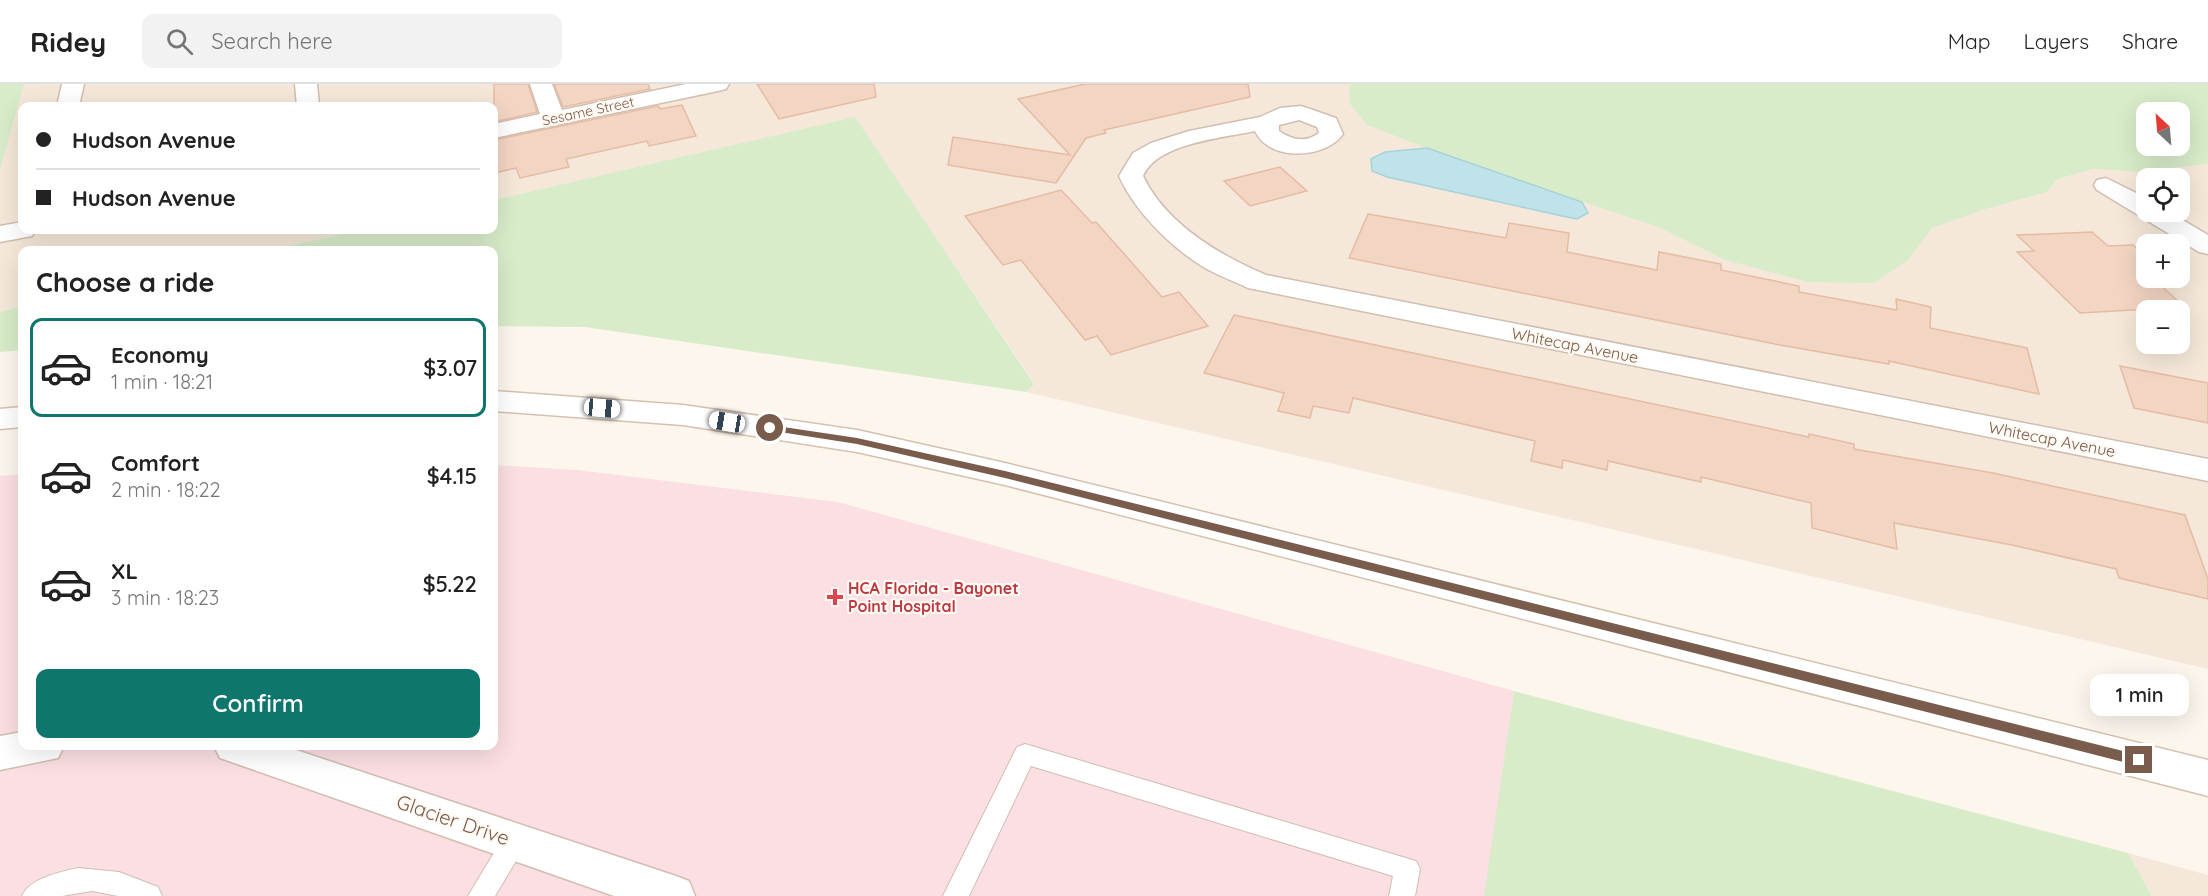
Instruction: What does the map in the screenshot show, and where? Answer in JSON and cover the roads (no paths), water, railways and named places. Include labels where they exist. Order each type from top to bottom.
[{"type":"street","points":[[69,102],[73,84]]},
{"type":"street","points":[[306,84],[308,102]]},
{"type":"street","points":[[541,84],[554,118]]},
{"type":"street","name":"Sesame Street","points":[[498,130],[718,84]]},
{"type":"street","name":"Whitecap Avenue","points":[[1267,122],[1171,145],[1146,154],[1137,163],[1131,176],[1138,191],[1178,234],[1211,261],[1258,282],[2208,470]]},
{"type":"street","points":[[2106,185],[2136,202]]},
{"type":"street","points":[[2168,222],[2208,246]]},
{"type":"street","points":[[0,234],[18,231]]},
{"type":"street","points":[[498,401],[683,416],[857,441],[1016,477],[2208,778]]},
{"type":"street","points":[[0,419],[18,417]]},
{"type":"street","points":[[0,753],[19,750]]},
{"type":"street","name":"Glacier Drive","points":[[246,750],[673,896]]},
{"type":"lane","points":[[956,896],[1025,754],[1407,869],[1402,896]]},
{"type":"lane","points":[[481,896],[514,841]]},
{"type":"lane","points":[[35,896],[87,878],[120,882],[149,896]]},
{"type":"water","points":[[1427,148],[1582,202],[1588,213],[1577,219],[1387,177],[1372,171],[1371,159],[1385,152]]},
{"type":"place","name":"HCA Florida - Bayonet Point Hospital","points":[[835,597]]}]
